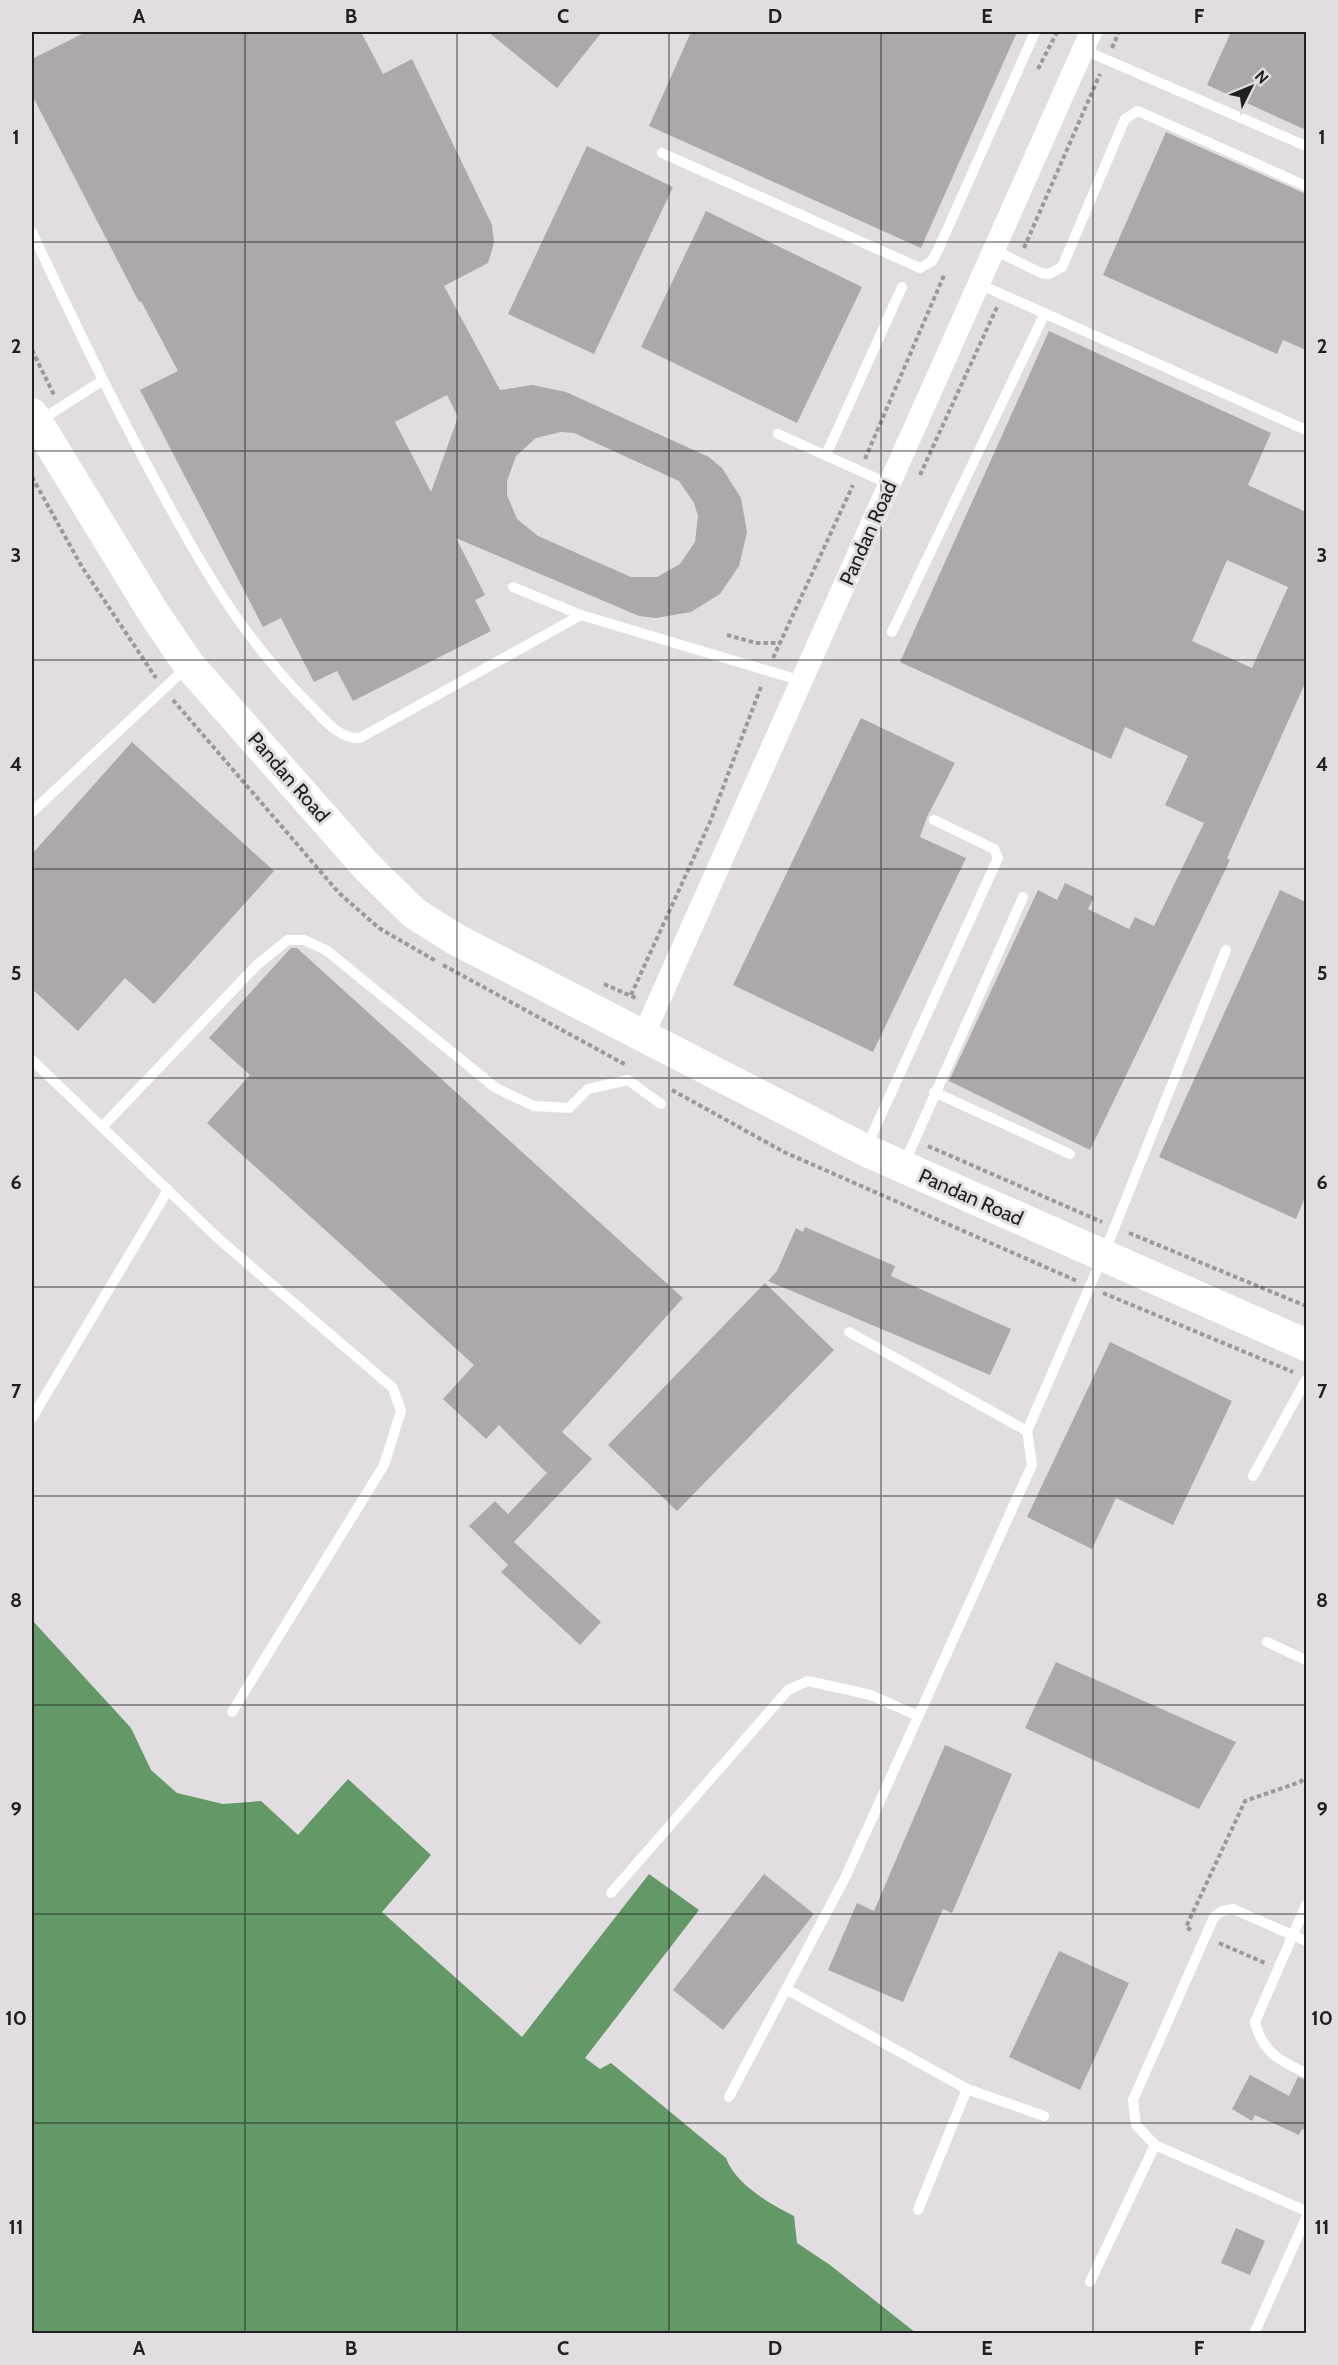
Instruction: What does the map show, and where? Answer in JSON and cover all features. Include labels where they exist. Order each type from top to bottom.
[{"type":"street","name":"Pandan Road","points":[[650,1022],[1088,41]]},
{"type":"street","name":"Pandan Road","points":[[43,415],[153,612],[189,665],[367,867],[414,913],[455,939],[650,1022],[865,1150],[909,1154],[1109,1241],[1305,1339]]},
{"type":"lane","points":[[662,153],[920,268],[932,261],[938,250],[1035,32]]},
{"type":"lane","points":[[1088,41],[1306,146]]},
{"type":"lane","points":[[994,250],[1041,273],[1049,274],[1062,267],[1125,119],[1138,111],[1306,186]]},
{"type":"lane","points":[[32,232],[102,381],[206,574],[236,619],[279,675],[344,736],[360,738],[581,615]]},
{"type":"lane","points":[[979,284],[1306,430]]},
{"type":"lane","points":[[826,455],[902,287]]},
{"type":"lane","points":[[892,632],[1045,313]]},
{"type":"lane","points":[[43,415],[102,381]]},
{"type":"lane","points":[[778,434],[889,484]]},
{"type":"lane","points":[[513,587],[581,615],[801,681]]},
{"type":"lane","points":[[32,812],[189,665]]},
{"type":"lane","points":[[865,1150],[998,858],[994,849],[934,820]]},
{"type":"lane","points":[[909,1154],[934,1092],[1023,897]]},
{"type":"lane","points":[[102,1127],[258,964],[288,940],[304,940],[326,950],[496,1088],[534,1106],[568,1108],[588,1089],[628,1080],[661,1104]]},
{"type":"lane","points":[[729,2097],[846,1876],[1032,1465],[1027,1431],[1109,1241],[1226,950]]},
{"type":"lane","points":[[32,1060],[220,1240],[393,1388],[401,1411],[384,1465],[232,1712]]},
{"type":"lane","points":[[934,1092],[1070,1154]]},
{"type":"lane","points":[[32,1418],[168,1190]]},
{"type":"lane","points":[[849,1332],[1027,1431]]},
{"type":"lane","points":[[1253,1476],[1306,1380]]},
{"type":"lane","points":[[1267,1642],[1306,1660]]},
{"type":"lane","points":[[611,1893],[788,1690],[808,1681],[871,1695],[918,1716]]},
{"type":"lane","points":[[1306,1905],[1255,2022],[1259,2038],[1270,2054],[1280,2062],[1306,2073]]},
{"type":"lane","points":[[1306,1941],[1233,1909],[1222,1911],[1214,1917],[1133,2100],[1136,2125],[1155,2145],[1306,2211]]},
{"type":"lane","points":[[786,1989],[967,2089],[1044,2116]]},
{"type":"lane","points":[[918,2210],[967,2089]]},
{"type":"lane","points":[[1090,2282],[1155,2145]]},
{"type":"lane","points":[[1254,2334],[1306,2218]]},
{"type":"path","points":[[32,350],[43,415]]},
{"type":"path","points":[[630,995],[710,822],[767,670],[860,471]]},
{"type":"path","points":[[727,635],[756,643],[780,643]]},
{"type":"path","points":[[600,982],[630,995],[650,1022]]},
{"type":"path","points":[[909,1154],[1109,1241],[1306,1306]]},
{"type":"path","points":[[1277,1968],[1185,1927],[1245,1801],[1300,1782],[1306,1777]]},
{"type":"shaded area","points":[[32,1620],[131,1728],[151,1770],[177,1793],[223,1804],[261,1801],[298,1835],[348,1779],[431,1855],[382,1912],[522,2037],[649,1874],[699,1910],[585,2058],[600,2069],[611,2063],[726,2158],[737,2177],[745,2185],[794,2216],[797,2243],[830,2265],[916,2333],[32,2333]]},
{"type":"building","points":[[86,32],[361,32],[383,74],[412,59],[492,225],[494,243],[488,263],[444,286],[500,390],[532,385],[566,392],[709,457],[722,468],[741,498],[747,532],[739,566],[720,594],[691,612],[656,618],[639,616],[456,538],[485,595],[475,600],[491,631],[353,701],[337,671],[314,682],[281,618],[263,627],[140,390],[178,371],[141,301],[139,302],[32,95],[32,59]],"holes":[[[447,395],[458,417],[431,492],[395,422]],[[561,432],[574,433],[679,481],[694,503],[698,516],[695,542],[680,564],[657,577],[631,577],[538,536],[517,519],[507,495],[507,481],[516,456],[536,438]]]},
{"type":"building","points":[[488,32],[602,32],[557,88]]},
{"type":"building","points":[[691,32],[1017,32],[921,248],[649,126]]},
{"type":"building","points":[[1231,32],[1306,32],[1306,130],[1207,85]]},
{"type":"building","points":[[1166,132],[1306,194],[1306,350],[1283,340],[1277,354],[1103,275]]},
{"type":"building","points":[[587,146],[673,187],[594,354],[508,314]]},
{"type":"building","points":[[706,211],[862,287],[797,423],[641,347]]},
{"type":"building","points":[[1049,331],[1271,433],[1248,485],[1306,512],[1306,681],[1227,858],[1230,860],[1090,1150],[949,1081],[1038,890],[1057,900],[1065,883],[1094,897],[1088,909],[1129,929],[1135,917],[1154,926],[1204,823],[1165,805],[1188,756],[1125,727],[1111,759],[900,662]],"holes":[[[1227,560],[1288,587],[1252,668],[1192,641]]]},
{"type":"building","points":[[861,718],[955,763],[927,817],[920,837],[966,858],[873,1052],[733,985]]},
{"type":"building","points":[[132,742],[274,871],[154,1004],[125,978],[78,1031],[32,989],[32,854]]},
{"type":"building","points":[[1280,890],[1306,902],[1306,1195],[1296,1219],[1159,1157]]},
{"type":"building","points":[[291,948],[297,948],[683,1298],[562,1432],[592,1459],[514,1542],[601,1622],[580,1645],[501,1572],[508,1565],[469,1526],[495,1501],[508,1514],[547,1473],[499,1425],[486,1439],[443,1399],[474,1365],[207,1123],[250,1075],[209,1038]]},
{"type":"building","points":[[805,1227],[895,1266],[891,1276],[1011,1329],[990,1375],[768,1281],[777,1271],[796,1228],[803,1232]]},
{"type":"building","points":[[765,1283],[834,1350],[677,1511],[608,1445]]},
{"type":"building","points":[[1110,1342],[1232,1401],[1173,1525],[1116,1498],[1092,1549],[1027,1517]]},
{"type":"building","points":[[1056,1662],[1236,1742],[1199,1809],[1025,1728]]},
{"type":"building","points":[[945,1745],[1012,1774],[952,1913],[943,1909],[903,2002],[828,1970],[857,1903],[874,1911]]},
{"type":"building","points":[[764,1874],[814,1914],[723,2030],[673,1990]]},
{"type":"building","points":[[1059,1951],[1129,1983],[1080,2090],[1009,2057]]},
{"type":"building","points":[[1250,2075],[1289,2096],[1298,2077],[1306,2080],[1306,2131],[1302,2129],[1299,2135],[1255,2115],[1252,2121],[1232,2109]]},
{"type":"building","points":[[1236,2228],[1265,2241],[1250,2275],[1221,2263]]}]
